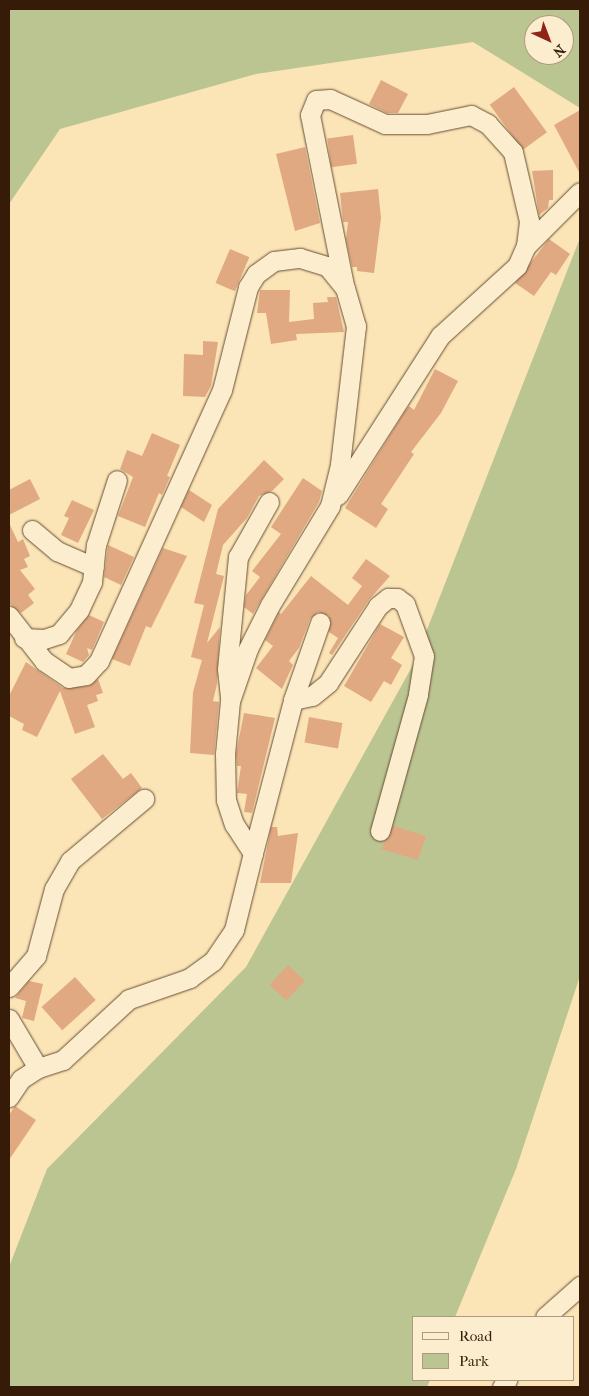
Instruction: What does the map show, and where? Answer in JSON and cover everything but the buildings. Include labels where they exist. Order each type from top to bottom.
[{"type":"street","points":[[230,701],[248,649],[270,605],[330,506],[440,336],[517,266],[526,246],[529,221],[513,152],[488,124],[471,115],[426,124],[385,124],[323,98],[316,100],[310,116],[345,288],[356,326],[340,465],[330,506]]},
{"type":"street","points":[[526,246],[580,192]]},
{"type":"street","points":[[9,616],[24,638],[44,661],[69,678],[86,675],[99,661],[222,390],[248,287],[256,274],[274,261],[300,258],[327,266],[345,288]]},
{"type":"street","points":[[24,638],[44,639],[59,634],[79,610],[92,582],[96,545],[117,480]]},
{"type":"street","points":[[253,853],[234,824],[226,800],[225,754],[230,701],[226,669],[238,557],[269,502]]},
{"type":"street","points":[[32,530],[57,551],[94,567]]},
{"type":"street","points":[[293,700],[312,696],[328,683],[378,606],[388,598],[397,598],[405,604],[424,656],[418,695],[380,831]]},
{"type":"street","points":[[9,1097],[21,1079],[38,1068],[63,1060],[129,999],[190,978],[213,961],[234,930],[293,700],[320,623]]},
{"type":"street","points":[[9,986],[36,956],[54,889],[70,860],[144,798]]},
{"type":"street","points":[[9,1019],[38,1068]]},
{"type":"street","points":[[547,1316],[580,1286]]},
{"type":"green space","points":[[9,9],[580,9],[580,108],[473,42],[256,74],[60,129],[9,204]]},
{"type":"green space","points":[[580,238],[580,976],[516,1169],[455,1316],[412,1316],[412,1381],[430,1381],[427,1387],[9,1387],[9,1267],[47,1169],[246,967],[414,663]]}]
